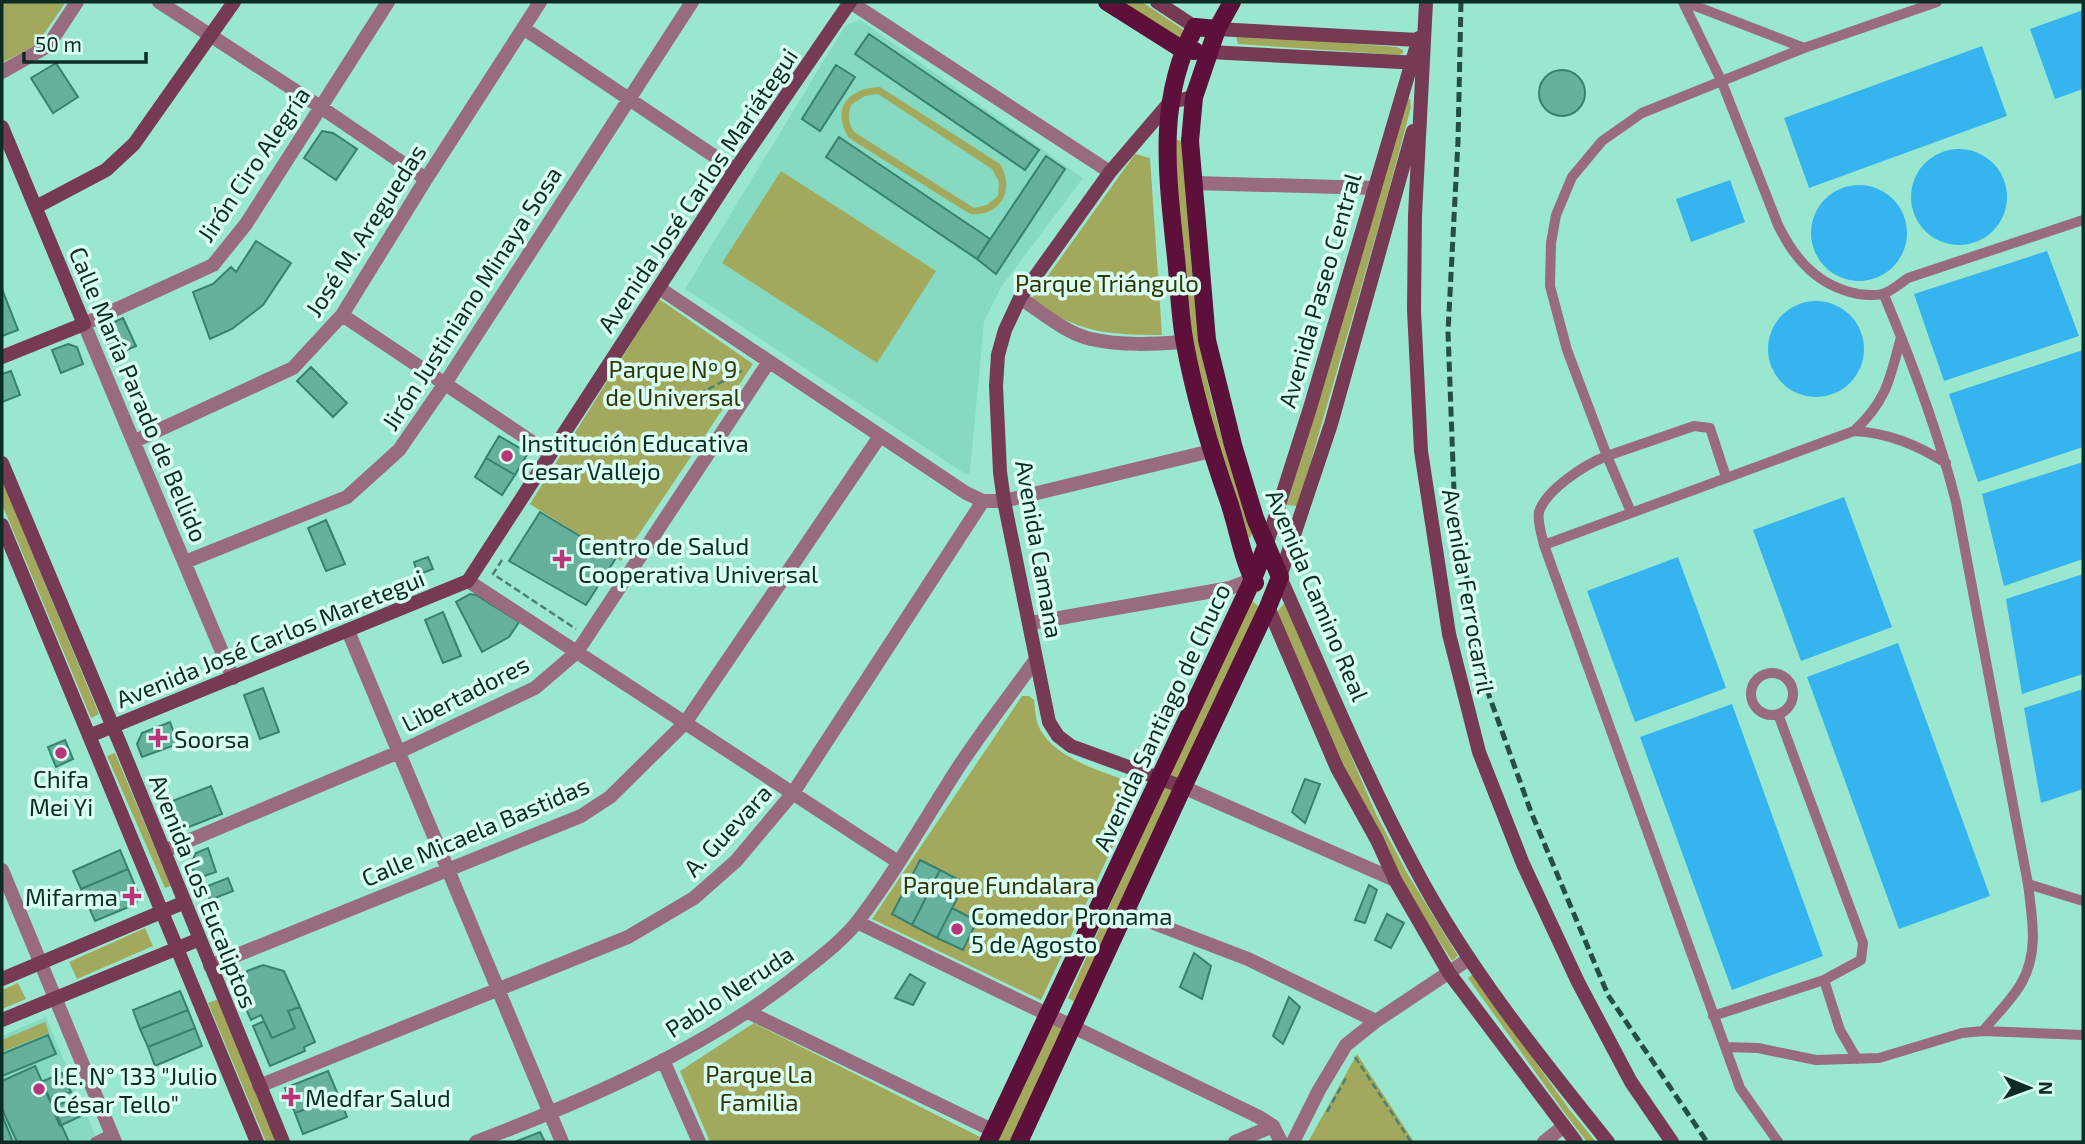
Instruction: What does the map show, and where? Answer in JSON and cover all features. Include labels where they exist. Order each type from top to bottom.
[{"type":"main road","points":[[1107,2],[1183,50],[1209,52]]},
{"type":"main road","name":"Avenida Camino Real","points":[[1232,2],[1217,29],[1194,97],[1190,141],[1207,340],[1233,445],[1266,546],[1280,577]]},
{"type":"main road","points":[[1195,27],[1217,29]]},
{"type":"main road","name":"Avenida Camino Real","points":[[1195,27],[1183,50],[1170,102],[1166,142],[1185,342],[1210,452],[1253,579],[1268,607]]},
{"type":"main road","name":"Avenida Paseo Central","points":[[1253,579],[1266,546]]},
{"type":"main road","name":"Avenida Paseo Central","points":[[1268,607],[1280,577]]},
{"type":"main road","name":"Avenida Santiago de Chuco","points":[[991,1137],[1253,579]]},
{"type":"main road","name":"Avenida Santiago de Chuco","points":[[1019,1142],[1268,607]]},
{"type":"street","points":[[2,72],[48,46],[77,2]]},
{"type":"street","points":[[159,2],[426,178]]},
{"type":"street","points":[[36,207],[106,170],[134,144],[234,2]]},
{"type":"street","name":"Jirón Ciro Alegría","points":[[2,357],[84,324],[213,265],[246,224],[388,2]]},
{"type":"street","name":"José M. Areguedas","points":[[135,441],[293,368],[342,315],[426,178],[540,2]]},
{"type":"street","name":"Jirón Justiniano Minaya Sosa","points":[[184,562],[347,497],[399,450],[446,382],[692,2]]},
{"type":"street","points":[[850,2],[1110,172]]},
{"type":"street","name":"Avenida José Carlos Mariátegui","points":[[468,581],[735,170],[850,2]]},
{"type":"street","points":[[1157,2],[1195,27]]},
{"type":"street","name":"Avenida Paseo Central","points":[[1266,546],[1375,188],[1417,63],[1418,40],[1426,8]]},
{"type":"street","name":"Avenida Ferrocarril","points":[[1426,8],[1417,63],[1421,100],[1415,228],[1417,401],[1428,501],[1457,673],[1479,752],[1529,876],[1578,982],[1632,1082],[1672,1142]]},
{"type":"street","points":[[523,28],[735,170]]},
{"type":"street","points":[[1217,29],[1418,40]]},
{"type":"street","points":[[1209,52],[1417,63]]},
{"type":"street","points":[[1170,102],[1194,97]]},
{"type":"street","name":"Avenida Paseo Central","points":[[1280,577],[1331,424],[1421,100]]},
{"type":"street","name":"Avenida Camana","points":[[1170,102],[1110,172],[1020,298],[1005,330],[998,355],[996,386],[1004,501],[1031,623],[1049,722],[1058,736],[1071,746],[1183,787]]},
{"type":"street","name":"Calle María Parado de Bellido","points":[[2,127],[233,678]]},
{"type":"street","points":[[1194,183],[1375,188]]},
{"type":"street","points":[[659,288],[966,493],[982,501],[1004,501],[1210,452]]},
{"type":"street","points":[[1020,298],[1051,319],[1090,339],[1140,345],[1185,342]]},
{"type":"street","points":[[342,315],[550,454]]},
{"type":"street","name":"Libertadores","points":[[164,851],[399,752],[535,688],[577,652],[768,362]]},
{"type":"street","name":"Calle Micaela Bastidas","points":[[210,966],[581,816],[620,789],[685,723],[880,436]]},
{"type":"street","name":"Avenida Los Eucaliptos","points":[[2,463],[283,1142]]},
{"type":"street","name":"A. Guevara","points":[[259,1086],[628,937],[694,898],[736,861],[793,793],[982,501]]},
{"type":"street","name":"Avenida Los Eucaliptos","points":[[2,525],[257,1142]]},
{"type":"street","name":"Avenida Camino Real","points":[[1280,577],[1375,790],[1416,872],[1469,959],[1552,1072],[1608,1142]]},
{"type":"street","points":[[1031,623],[1230,588],[1253,579]]},
{"type":"street","points":[[468,581],[898,862]]},
{"type":"street","name":"Avenida José Carlos Maretegui","points":[[89,736],[468,581]]},
{"type":"street","name":"Avenida Camino Real","points":[[1268,607],[1336,768],[1377,840],[1395,880],[1449,973],[1576,1142]]},
{"type":"street","points":[[348,631],[562,1142]]},
{"type":"street","name":"Pablo Neruda","points":[[476,1142],[550,1114],[663,1060],[748,1012],[827,952],[857,922],[959,767],[1036,659]]},
{"type":"street","points":[[1183,787],[1395,880]]},
{"type":"street","points":[[2,870],[113,1138]]},
{"type":"street","points":[[2,979],[185,902]]},
{"type":"street","points":[[1125,912],[1248,959],[1376,1021]]},
{"type":"street","points":[[857,922],[1248,1111],[1273,1126],[1281,1142]]},
{"type":"street","points":[[2,1020],[200,939]]},
{"type":"street","points":[[1293,1142],[1346,1045],[1376,1021],[1469,959]]},
{"type":"street","points":[[748,1012],[991,1137]]},
{"type":"street","points":[[663,1060],[699,1142]]},
{"type":"street","points":[[1235,1142],[1273,1126]]},
{"type":"street","points":[[1544,1142],[1564,1126]]},
{"type":"lane","points":[[1684,2],[1804,48]]},
{"type":"lane","points":[[1684,2],[1721,80],[1789,248],[1805,268],[1822,280],[1841,290],[1862,295],[1884,295],[1908,278],[2083,220]]},
{"type":"lane","points":[[1630,512],[1567,350],[1550,286],[1551,243],[1556,215],[1572,177],[1602,141],[1642,113],[1804,48],[1937,2]]},
{"type":"lane","points":[[1884,295],[1946,463],[1956,502],[2028,884],[2035,937],[2031,962],[2021,984],[1983,1031]]},
{"type":"lane","points":[[1544,545],[1854,431],[1871,416],[1882,399],[1901,336]]},
{"type":"lane","points":[[1726,477],[1710,428],[1694,426],[1591,462],[1550,494],[1538,514],[1544,545],[1740,1088],[1778,1142]]},
{"type":"lane","points":[[1854,431],[1878,432],[1907,442],[1946,463]]},
{"type":"lane","points":[[1776,673],[1788,681],[1791,687],[1792,700],[1789,706],[1778,714],[1764,714],[1751,698],[1753,684],[1763,675],[1776,673]]},
{"type":"lane","points":[[1713,1016],[1824,980],[1861,960],[1863,943],[1778,714]]},
{"type":"lane","points":[[2028,884],[2083,901]]},
{"type":"lane","points":[[1824,980],[1840,1030],[1857,1059]]},
{"type":"lane","points":[[1725,1047],[1758,1048],[1816,1060],[1857,1059],[1879,1058],[1962,1033],[1983,1031],[2083,1035]]},
{"type":"lane","points":[[95,1142],[113,1138]]},
{"type":"path","points":[[699,394],[742,372]]},
{"type":"path","points":[[493,574],[577,629]]},
{"type":"path","points":[[1346,1045],[1411,1142]]},
{"type":"path","points":[[1324,1117],[1350,1071]]},
{"type":"shaded area","points":[[860,20],[1083,178],[1001,287],[984,321],[970,472],[967,475],[685,289],[845,26]]},
{"type":"shaded area","name":"I.E. N° 133 \"Julio César Tello\"","points":[[46,1017],[98,1142],[2,1142],[2,1036]]},
{"type":"green space","points":[[2,2],[66,2],[36,45],[2,63]]},
{"type":"green space","points":[[1115,2],[1142,2],[1184,30],[1182,42]]},
{"type":"green space","points":[[1236,36],[1397,47],[1403,50],[1403,53],[1399,55],[1238,44]]},
{"type":"green space","points":[[880,87],[1000,164],[1006,183],[1002,200],[997,206],[981,214],[970,214],[849,138],[841,118],[842,109],[852,96],[869,88]],"holes":[[[878,94],[992,169],[999,182],[998,196],[987,205],[974,208],[854,132],[849,118],[852,104],[865,96]]]},
{"type":"green space","points":[[1406,98],[1410,99],[1411,107],[1298,506],[1287,505]]},
{"type":"green space","points":[[1175,140],[1182,143],[1194,291],[1207,379],[1252,534],[1250,538],[1246,537],[1211,426],[1190,335],[1172,143]]},
{"type":"green space","name":"Parque Triángulo","points":[[1135,154],[1150,158],[1162,335],[1093,330],[1064,319],[1030,301]]},
{"type":"green space","points":[[781,171],[936,271],[877,363],[722,263]]},
{"type":"green space","name":"Parque Nº 9 de Universal","points":[[659,299],[753,364],[621,561],[530,504]]},
{"type":"green space","points":[[2,480],[99,714],[91,718],[2,504]]},
{"type":"green space","points":[[1249,598],[1260,608],[1077,1003],[1068,998]]},
{"type":"green space","points":[[1285,602],[1376,814],[1407,873],[1458,956],[1452,961],[1398,876],[1357,797],[1277,612]]},
{"type":"green space","name":"Parque Fundalara","points":[[1022,696],[1029,696],[1034,700],[1037,722],[1054,746],[1081,763],[1141,786],[1041,1000],[872,919]]},
{"type":"green space","points":[[115,753],[171,886],[165,888],[107,756]]},
{"type":"green space","points":[[145,928],[153,946],[77,979],[69,962]]},
{"type":"green space","points":[[1473,974],[1569,1109],[1596,1142],[1587,1142],[1566,1115],[1468,978]]},
{"type":"green space","points":[[18,983],[26,999],[2,1009],[2,990]]},
{"type":"green space","points":[[219,1001],[277,1142],[266,1142],[208,1003]]},
{"type":"green space","points":[[45,1022],[49,1033],[2,1052],[2,1040]]},
{"type":"green space","name":"Parque La Familia","points":[[754,1023],[980,1137],[978,1142],[710,1142],[680,1071]]},
{"type":"green space","points":[[1053,1024],[1066,1030],[1014,1142],[998,1142]]},
{"type":"green space","points":[[1357,1054],[1414,1142],[1308,1142]]},
{"type":"water","points":[[2083,10],[2083,89],[2055,99],[2030,29]]},
{"type":"water","points":[[1982,46],[2007,116],[1809,188],[1784,118]]},
{"type":"water","points":[[1959,149],[1977,153],[1993,163],[2003,179],[2007,197],[2003,215],[1993,231],[1977,241],[1959,245],[1941,241],[1925,231],[1915,215],[1911,197],[1915,179],[1925,163],[1941,153]]},
{"type":"water","points":[[1730,180],[1745,222],[1691,242],[1676,199]]},
{"type":"water","points":[[1859,185],[1877,189],[1893,199],[1903,215],[1907,233],[1903,251],[1893,267],[1877,277],[1859,281],[1841,277],[1825,267],[1815,251],[1811,233],[1815,215],[1825,199],[1841,189]]},
{"type":"water","points":[[2047,251],[2079,336],[1944,381],[1914,294]]},
{"type":"water","points":[[1816,301],[1834,304],[1850,315],[1861,331],[1864,349],[1861,367],[1850,383],[1834,394],[1816,397],[1798,394],[1782,383],[1771,367],[1768,349],[1771,331],[1782,315],[1798,304]]},
{"type":"water","points":[[2083,350],[2083,447],[1978,482],[1949,394]]},
{"type":"water","points":[[2083,462],[2083,559],[2004,586],[1982,494]]},
{"type":"water","points":[[1844,497],[1892,627],[1801,661],[1753,530]]},
{"type":"water","points":[[1678,557],[1726,688],[1635,722],[1587,591]]},
{"type":"water","points":[[2083,574],[2083,674],[2022,694],[2006,599]]},
{"type":"water","points":[[1898,643],[1990,896],[1899,929],[1807,677]]},
{"type":"water","points":[[2083,689],[2083,789],[2041,803],[2024,708]]},
{"type":"water","points":[[1732,704],[1823,956],[1732,990],[1640,737]]},
{"type":"building","points":[[869,34],[1039,150],[1025,170],[855,54]]},
{"type":"building","points":[[56,63],[78,97],[53,113],[31,78]]},
{"type":"building","points":[[836,65],[855,77],[820,131],[802,119]]},
{"type":"building","points":[[1562,70],[1578,77],[1585,93],[1578,109],[1562,116],[1546,109],[1539,93],[1546,77]]},
{"type":"building","points":[[322,131],[333,133],[357,149],[336,180],[304,158]]},
{"type":"building","points":[[839,137],[990,239],[977,259],[826,157]]},
{"type":"building","points":[[1046,156],[1065,169],[996,274],[977,259]]},
{"type":"building","points":[[256,241],[291,263],[263,305],[232,329],[210,339],[193,292],[213,284],[231,267],[236,272]]},
{"type":"building","points":[[2,289],[18,330],[2,336]]},
{"type":"building","points":[[123,318],[136,346],[114,356],[101,328]]},
{"type":"building","points":[[68,344],[77,347],[83,364],[61,373],[52,350]]},
{"type":"building","points":[[311,367],[347,403],[333,417],[297,381]]},
{"type":"building","points":[[11,371],[20,395],[2,402],[2,374]]},
{"type":"building","name":"Institución Educativa Cesar Vallejo","points":[[499,436],[528,453],[515,475],[486,458]]},
{"type":"building","points":[[486,458],[515,475],[502,495],[475,477]]},
{"type":"building","name":"Centro de Salud Cooperativa Universal","points":[[540,512],[616,558],[586,605],[509,561]]},
{"type":"building","points":[[326,520],[345,564],[326,571],[308,528]]},
{"type":"building","points":[[428,557],[433,569],[418,575],[414,562]]},
{"type":"building","points":[[470,594],[476,595],[519,622],[509,637],[482,652],[456,602]]},
{"type":"building","points":[[443,612],[461,656],[443,663],[425,620]]},
{"type":"building","points":[[263,688],[279,732],[260,739],[244,695]]},
{"type":"building","name":"Soorsa","points":[[170,722],[178,744],[142,757],[137,744],[142,733]]},
{"type":"building","name":"Chifa Mei Yi","points":[[65,740],[73,759],[56,767],[48,747]]},
{"type":"building","points":[[1305,779],[1320,784],[1305,823],[1292,812]]},
{"type":"building","points":[[211,786],[222,814],[184,829],[174,823],[167,803]]},
{"type":"building","points":[[208,848],[216,872],[196,879],[191,864],[196,853]]},
{"type":"building","points":[[120,850],[128,869],[81,889],[73,871]]},
{"type":"building","points":[[920,860],[940,870],[912,925],[892,914]]},
{"type":"building","points":[[128,869],[139,895],[136,904],[95,921],[81,889]]},
{"type":"building","points":[[940,870],[965,883],[937,938],[912,925]]},
{"type":"building","points":[[228,878],[233,891],[210,900],[205,887]]},
{"type":"building","points":[[1369,885],[1377,890],[1365,923],[1355,920]]},
{"type":"building","name":"Comedor Pronama 5 de Agosto","points":[[952,908],[977,921],[963,950],[937,938]]},
{"type":"building","points":[[1387,914],[1404,923],[1391,948],[1375,940]]},
{"type":"building","points":[[1194,953],[1211,966],[1202,999],[1180,987]]},
{"type":"building","points":[[263,965],[284,971],[300,1007],[288,1011],[295,1028],[272,1038],[261,1015],[251,1020],[239,993],[247,971]]},
{"type":"building","points":[[910,974],[925,983],[913,1005],[895,998]]},
{"type":"building","points":[[180,991],[188,1010],[140,1029],[133,1010]]},
{"type":"building","points":[[1289,997],[1300,1007],[1283,1044],[1273,1036]]},
{"type":"building","points":[[300,1007],[315,1042],[304,1047],[305,1051],[270,1066],[253,1026],[264,1021],[272,1038],[295,1028],[288,1011]]},
{"type":"building","points":[[188,1010],[195,1028],[148,1047],[140,1029]]},
{"type":"building","points":[[195,1028],[202,1046],[155,1066],[148,1047]]},
{"type":"building","points":[[48,1035],[56,1054],[2,1076],[2,1054]]},
{"type":"building","points":[[35,1066],[69,1142],[17,1142],[2,1109],[2,1081]]},
{"type":"building","points":[[328,1071],[339,1097],[295,1113],[285,1088]]},
{"type":"building","points":[[62,1073],[71,1092],[50,1101],[41,1082]]},
{"type":"building","points":[[75,1097],[83,1115],[60,1126],[52,1108]]},
{"type":"building","points":[[339,1097],[347,1117],[303,1134],[295,1113]]},
{"type":"building","points":[[2,1115],[13,1142],[2,1142]]},
{"type":"building","points":[[540,1132],[545,1142],[517,1141]]},
{"type":"railway","points":[[1461,2],[1458,141],[1448,332],[1454,491],[1481,673],[1531,812],[1608,995],[1707,1142]]},
{"type":"place","name":"Institución Educativa Cesar Vallejo","points":[[507,456]]},
{"type":"place","name":"Centro de Salud Cooperativa Universal","points":[[562,559]]},
{"type":"place","name":"Soorsa","points":[[158,738]]},
{"type":"place","name":"Chifa Mei Yi","points":[[61,753]]},
{"type":"place","name":"Mifarma","points":[[132,896]]},
{"type":"place","name":"Comedor Pronama 5 de Agosto","points":[[957,929]]},
{"type":"place","name":"I.E. N° 133 \"Julio César Tello\"","points":[[39,1089]]},
{"type":"place","name":"Medfar Salud","points":[[291,1097]]}]
